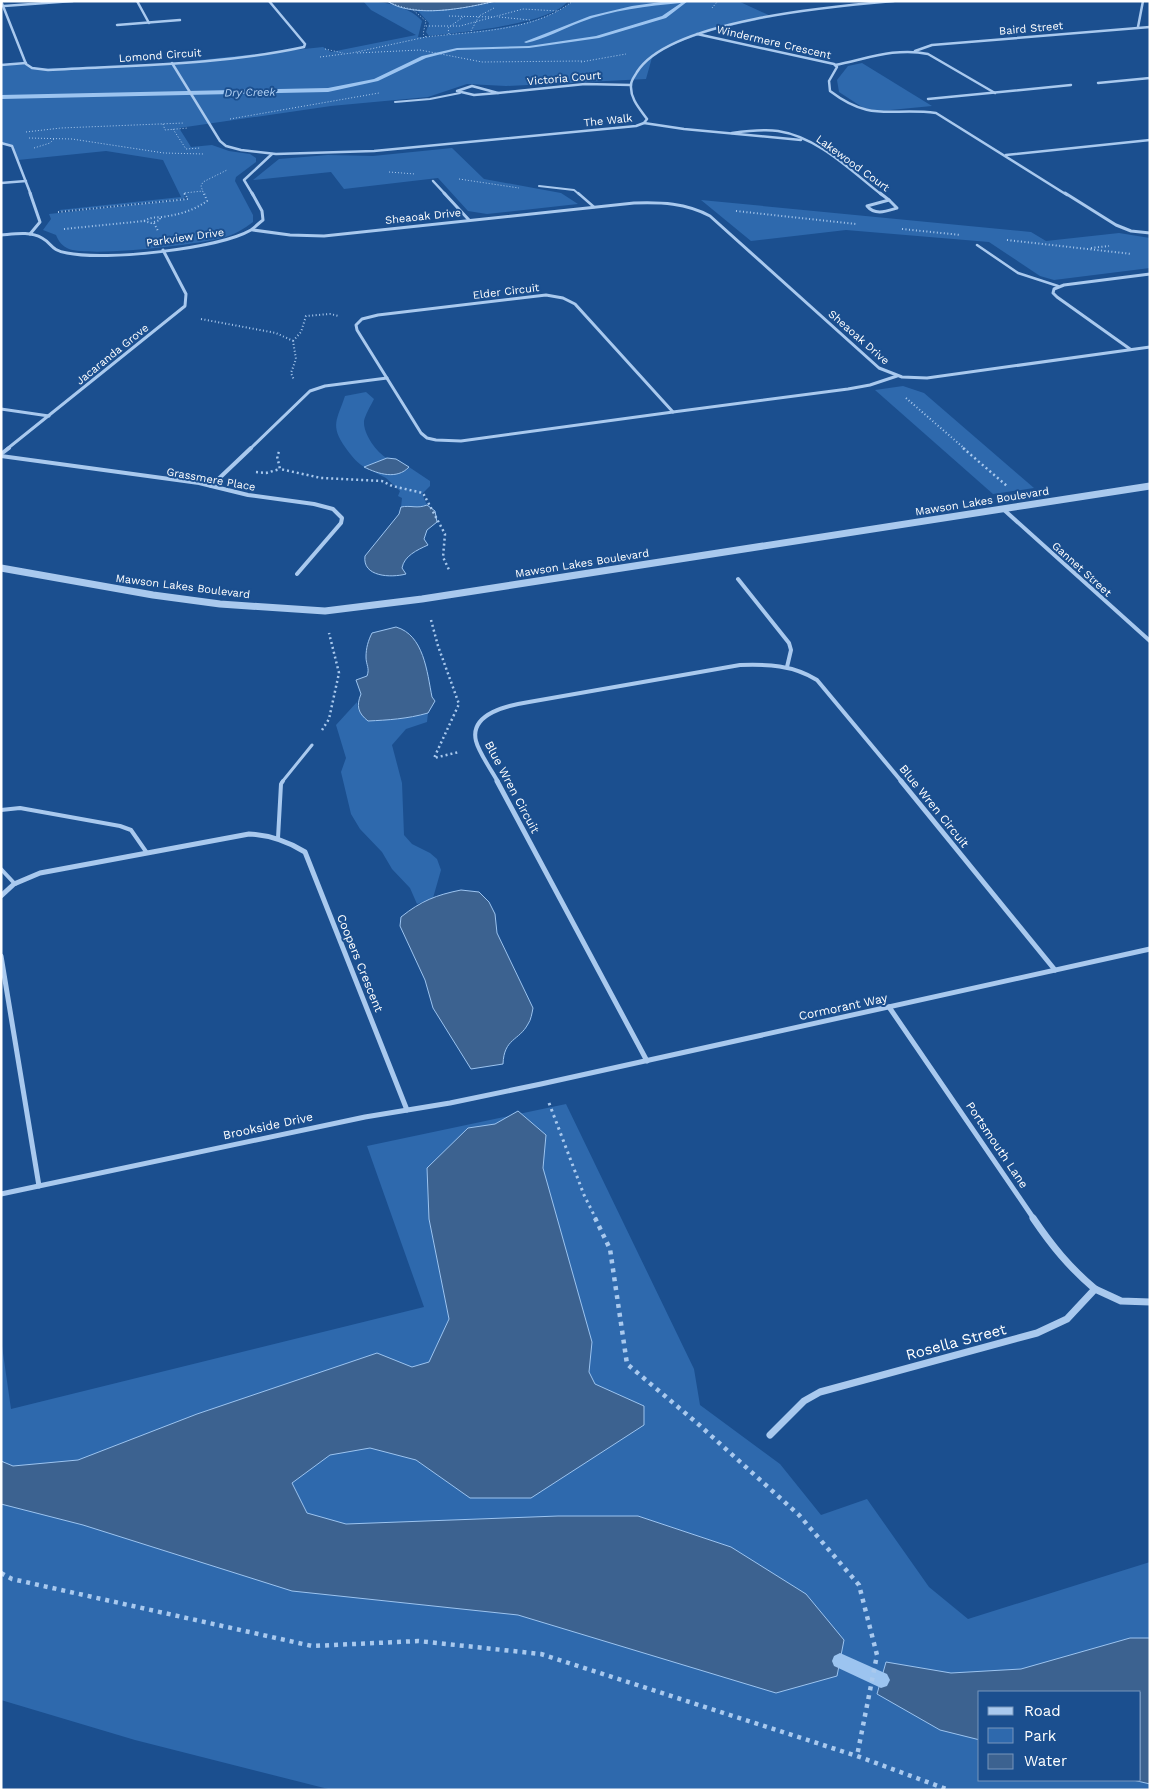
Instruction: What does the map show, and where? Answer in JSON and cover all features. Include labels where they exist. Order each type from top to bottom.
[{"type":"street","points":[[1,65],[26,63],[2,1]]},
{"type":"street","points":[[4,6],[73,1]]},
{"type":"street","points":[[137,1],[149,23]]},
{"type":"street","name":"Lomond Circuit","points":[[26,63],[32,68],[48,70],[172,63],[281,52],[304,47],[305,44],[269,1]]},
{"type":"street","points":[[631,85],[633,75],[648,58],[664,48],[697,34],[780,15],[894,1]]},
{"type":"street","points":[[1138,27],[1143,1]]},
{"type":"street","points":[[117,25],[180,20]]},
{"type":"street","name":"Baird Street","points":[[915,51],[932,46],[1138,27],[1150,28]]},
{"type":"street","name":"Windermere Crescent","points":[[697,34],[834,65],[836,67],[829,81],[830,91],[858,109],[882,114],[921,111],[936,113],[1116,226],[1131,231],[1150,233]]},
{"type":"street","points":[[834,65],[897,51],[915,51],[928,54],[995,92]]},
{"type":"street","points":[[172,63],[222,144],[240,150],[272,154]]},
{"type":"street","points":[[1098,83],[1150,78]]},
{"type":"street","name":"Victoria Court","points":[[498,93],[475,86],[457,91],[460,93],[498,93],[585,84],[631,85]]},
{"type":"street","name":"The Walk","points":[[272,154],[382,151],[628,127],[644,123],[647,119],[634,102],[631,85]]},
{"type":"street","points":[[928,99],[1071,85]]},
{"type":"street","name":"Lakewood Court","points":[[644,123],[807,141]]},
{"type":"street","name":"Lakewood Court","points":[[732,133],[767,130],[793,134],[807,141],[889,200],[897,208],[881,213],[867,208],[870,204],[889,200]]},
{"type":"street","points":[[1005,155],[1150,140]]},
{"type":"street","points":[[1,143],[12,146],[40,222],[30,234],[1,235]]},
{"type":"street","points":[[252,230],[261,224],[264,214],[244,180],[272,154]]},
{"type":"street","points":[[1,184],[26,181]]},
{"type":"street","points":[[433,181],[469,220]]},
{"type":"street","name":"Sheaoak Drive","points":[[252,230],[290,235],[318,236],[655,202],[696,208],[710,216],[879,368],[897,376],[927,378],[1150,347]]},
{"type":"street","name":"Parkview Drive","points":[[30,234],[42,237],[53,249],[82,256],[106,256],[219,242],[252,230]]},
{"type":"street","name":"Jacaranda Grove","points":[[1,455],[185,306],[186,294],[163,250]]},
{"type":"street","points":[[1131,350],[1057,297],[1053,293],[1054,289],[1058,286],[1150,274]]},
{"type":"street","name":"Elder Circuit","points":[[359,321],[378,315],[546,295],[563,298],[576,304],[673,412]]},
{"type":"street","points":[[359,321],[356,325],[357,330],[421,433],[436,440],[471,440],[863,386],[897,376]]},
{"type":"street","points":[[211,486],[316,388],[387,378]]},
{"type":"street","points":[[1,409],[49,416]]},
{"type":"street","name":"Grassmere Place","points":[[1,455],[211,486],[248,495],[326,506],[338,513],[342,518],[341,523],[297,574]]},
{"type":"street","name":"Mawson Lakes Boulevard","points":[[1,569],[153,595],[220,604],[325,611],[455,594],[1150,486]]},
{"type":"street","name":"Gannet Street","points":[[1003,509],[1150,641]]},
{"type":"street","points":[[738,580],[789,643],[791,650],[788,668]]},
{"type":"street","name":"Blue Wren Circuit","points":[[647,1061],[479,748],[475,733],[482,719],[493,711],[513,704],[740,665],[762,664],[805,673],[820,682],[1055,970]]},
{"type":"street","name":"Coopers Crescent","points":[[1,896],[15,884],[40,873],[249,834],[278,838],[292,843],[305,852],[408,1110]]},
{"type":"street","name":"Cormorant Way","points":[[540,1084],[1150,949]]},
{"type":"street","points":[[1,956],[39,1186]]},
{"type":"street","name":"Portsmouth Lane","points":[[889,1007],[1054,1249],[1072,1270],[1095,1289]]},
{"type":"street","name":"Brookside Drive","points":[[1,1194],[308,1129],[450,1103],[540,1084]]},
{"type":"street","points":[[1095,1289],[1108,1298],[1142,1303],[1150,1302]]},
{"type":"street","name":"Rosella Street","points":[[770,1435],[804,1401],[820,1392],[1037,1333],[1067,1319],[1095,1289]]},
{"type":"lane","name":"Victoria Court","points":[[396,102],[430,99],[460,93]]},
{"type":"lane","points":[[539,186],[574,190],[594,207]]},
{"type":"lane","points":[[977,245],[1018,273],[1058,286]]},
{"type":"lane","points":[[278,838],[281,784],[312,745]]},
{"type":"lane","points":[[1,810],[20,808],[120,826],[131,830],[147,853]]},
{"type":"lane","points":[[1,868],[15,884]]},
{"type":"path","points":[[387,1],[396,6],[412,9],[450,9],[496,1]]},
{"type":"path","points":[[573,1],[559,11],[533,21],[426,37],[352,53],[378,54],[427,50],[482,62],[588,60]]},
{"type":"path","points":[[426,26],[448,28],[473,24],[497,17],[523,5]]},
{"type":"path","points":[[472,31],[477,17],[494,8]]},
{"type":"path","points":[[412,9],[426,21],[423,34],[426,37]]},
{"type":"path","points":[[513,10],[537,9],[559,11]]},
{"type":"path","points":[[449,16],[497,17],[533,21]]},
{"type":"path","points":[[448,28],[464,16]]},
{"type":"path","points":[[448,28],[448,34]]},
{"type":"path","points":[[21,132],[61,128],[192,122]]},
{"type":"path","points":[[164,124],[165,130],[194,127]]},
{"type":"path","points":[[173,129],[186,149],[207,147]]},
{"type":"path","points":[[26,148],[41,146],[54,139]]},
{"type":"path","points":[[144,221],[148,217],[160,218],[192,210],[202,205],[207,201],[201,186],[203,182],[230,168]]},
{"type":"path","points":[[38,214],[188,199],[184,193],[203,191]]},
{"type":"path","points":[[62,229],[144,221],[154,223],[160,220],[160,218]]},
{"type":"path","points":[[176,314],[251,329],[272,330],[293,341]]},
{"type":"path","points":[[293,341],[301,332],[306,316],[330,314],[359,321]]},
{"type":"path","points":[[293,341],[296,359],[291,373],[298,390],[308,394]]},
{"type":"path","points":[[905,397],[1008,487]]},
{"type":"path","points":[[280,449],[277,456],[280,470]]},
{"type":"path","points":[[250,471],[266,473],[280,470],[321,478],[382,480],[392,486],[423,493],[445,534],[443,557],[452,575],[455,594]]},
{"type":"path","points":[[312,745],[329,719],[339,673],[328,632],[325,611]]},
{"type":"path","points":[[430,615],[438,646],[459,704],[434,758],[479,748]]},
{"type":"path","points":[[328,632],[338,630]]},
{"type":"path","points":[[540,1084],[562,1133],[584,1195],[610,1249],[627,1364],[697,1423],[799,1515],[859,1585],[877,1655],[857,1756]]},
{"type":"path","points":[[1,1573],[12,1579],[312,1646],[418,1641],[541,1654],[857,1756],[949,1790]]},
{"type":"green space","points":[[363,1],[395,5],[417,16],[422,21],[418,37],[482,30],[523,23],[542,18],[573,1],[738,1],[773,17],[712,31],[682,41],[653,54],[646,79],[506,86],[467,84],[428,97],[331,106],[179,128],[191,147],[212,145],[229,151],[250,154],[256,158],[256,162],[236,177],[235,181],[253,215],[253,222],[239,232],[222,238],[168,247],[100,252],[69,249],[61,244],[56,235],[43,230],[51,219],[49,214],[188,199],[183,192],[185,197],[183,199],[60,211],[181,197],[163,160],[106,151],[18,160],[12,146],[1,143],[1,66],[26,64],[38,69],[172,63],[323,47],[331,52],[416,35],[371,10]]},
{"type":"green space","points":[[501,1],[568,1],[558,9],[524,22],[429,36],[426,32],[429,23],[417,10],[455,10]]},
{"type":"green space","points":[[862,63],[932,106],[880,111],[865,109],[839,92],[837,80],[848,66]]},
{"type":"green space","points":[[452,148],[484,179],[561,193],[578,204],[487,214],[468,211],[438,178],[344,189],[331,172],[253,180],[279,159],[328,155],[373,156]]},
{"type":"green space","points":[[701,200],[1031,232],[1046,241],[1119,233],[1150,238],[1150,268],[1054,280],[1040,276],[989,242],[846,230],[751,241]]},
{"type":"green space","points":[[903,386],[924,393],[1034,488],[993,494],[875,390]]},
{"type":"green space","points":[[366,392],[374,399],[364,421],[364,426],[375,448],[387,458],[364,467],[356,460],[340,439],[336,422],[345,396]]},
{"type":"green space","points":[[409,467],[430,481],[430,486],[422,494],[427,505],[401,507],[402,498],[398,496],[400,491],[386,478],[374,472],[397,474]]},
{"type":"green space","points":[[357,702],[358,709],[368,721],[405,718],[428,713],[427,722],[406,729],[392,745],[402,783],[404,835],[412,844],[430,853],[437,859],[441,870],[433,898],[417,904],[410,888],[392,869],[382,852],[360,829],[351,814],[341,772],[346,758],[336,725]]},
{"type":"green space","points":[[566,1104],[694,1369],[700,1405],[780,1464],[821,1515],[867,1499],[929,1587],[968,1619],[1150,1562],[1150,1790],[332,1790],[135,1740],[1,1700],[1,1339],[11,1409],[424,1307],[367,1146]]},
{"type":"water","points":[[387,1],[496,1],[456,9],[425,11],[411,10]]},
{"type":"water","points":[[387,458],[396,459],[409,467],[393,475],[381,474],[364,467]]},
{"type":"water","points":[[427,505],[435,511],[437,522],[427,530],[424,539],[428,545],[415,551],[405,560],[402,568],[406,574],[386,576],[373,572],[368,568],[365,563],[365,556],[399,514],[401,507]]},
{"type":"water","points":[[396,627],[405,631],[418,646],[423,656],[432,697],[435,701],[428,713],[390,720],[368,721],[359,709],[361,694],[356,680],[367,676],[366,651],[372,633]]},
{"type":"water","points":[[461,890],[479,892],[489,902],[495,914],[497,933],[533,1008],[530,1021],[506,1049],[503,1064],[471,1069],[433,1008],[425,980],[400,926],[401,917],[415,907],[444,894]]},
{"type":"water","points":[[518,1111],[546,1135],[543,1168],[592,1342],[589,1372],[595,1384],[644,1406],[644,1425],[531,1498],[470,1498],[416,1460],[370,1448],[330,1455],[292,1483],[307,1513],[346,1524],[558,1516],[638,1516],[731,1547],[806,1594],[844,1640],[837,1676],[776,1693],[518,1615],[292,1591],[83,1525],[1,1504],[1,1461],[13,1466],[78,1460],[197,1414],[377,1353],[412,1367],[429,1362],[449,1319],[429,1219],[427,1168],[468,1128],[495,1124]]},
{"type":"water","points":[[1130,1638],[1150,1638],[1150,1784],[1137,1781],[1141,1781],[1141,1691],[978,1691],[978,1740],[940,1730],[877,1694],[886,1662],[951,1673],[1021,1669]]},
{"type":"waterway","name":"Dry Creek","points":[[526,42],[605,13],[645,5],[685,1]]},
{"type":"waterway","name":"Dry Creek","points":[[1,97],[328,90],[376,80],[424,57],[457,49],[529,47],[597,37],[664,17],[686,1]]},
{"type":"waterway","points":[[840,1661],[881,1680]]}]
